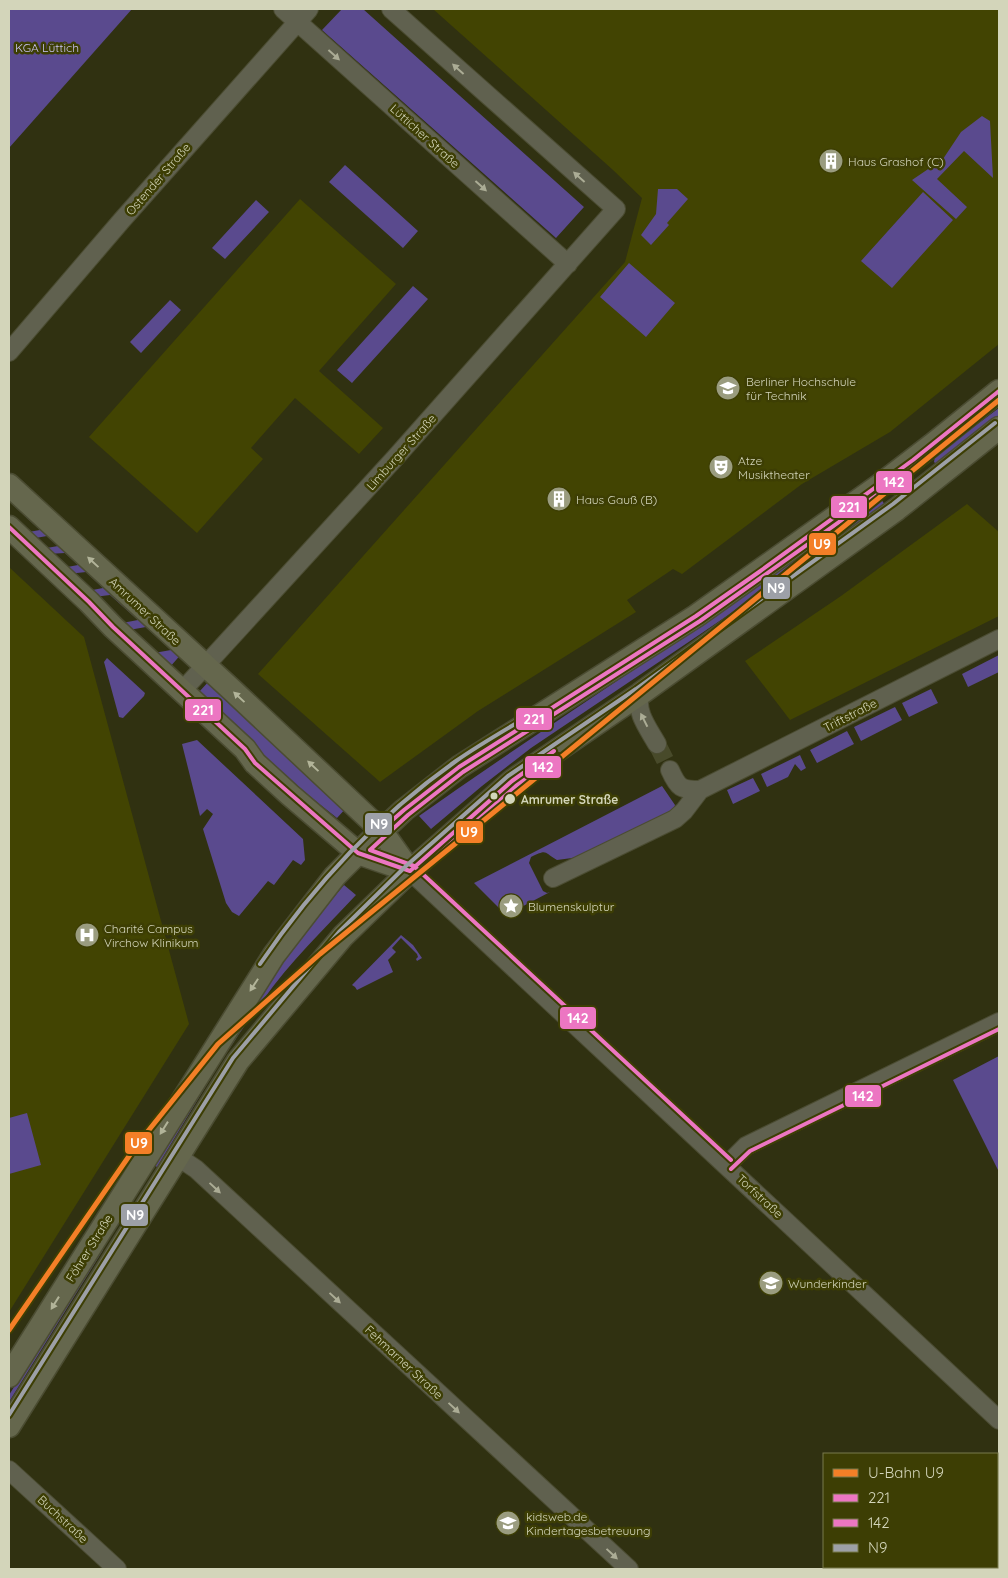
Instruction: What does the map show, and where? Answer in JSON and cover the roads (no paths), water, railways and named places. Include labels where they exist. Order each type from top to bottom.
[{"type":"main road","name":"Föhrer Straße","points":[[9,1376],[274,954],[335,876],[381,830],[460,767],[696,616],[913,460],[999,391]]},
{"type":"main road","points":[[9,1426],[238,1061],[343,936],[410,871],[512,781],[640,694],[931,483],[999,428]]},
{"type":"main road","points":[[913,460],[931,483]]},
{"type":"main road","name":"Amrumer Straße","points":[[9,485],[381,830],[410,871]]},
{"type":"main road","points":[[9,527],[90,602],[113,627],[245,749],[255,763],[290,795],[358,853],[410,871]]},
{"type":"street","name":"Lütticher Straße","points":[[283,9],[304,15],[568,264]]},
{"type":"street","name":"Limburger Straße","points":[[182,691],[395,458],[616,209],[391,9]]},
{"type":"street","name":"Ostender Straße","points":[[9,352],[122,220],[304,15]]},
{"type":"street","name":"Triftstraße","points":[[553,878],[675,820],[700,790],[999,639]]},
{"type":"street","points":[[640,694],[638,706],[640,714],[657,744]]},
{"type":"street","points":[[670,770],[677,784],[686,790],[700,790]]},
{"type":"street","name":"Torfstraße","points":[[410,871],[999,1420]]},
{"type":"street","points":[[727,1165],[746,1146],[999,1022]]},
{"type":"street","name":"Fehmarner Straße","points":[[178,1157],[196,1169],[629,1569]]},
{"type":"street","name":"Buchstraße","points":[[9,1470],[117,1569]]},
{"type":"tunnel","points":[[657,744],[670,770]]},
{"type":"metro line","name":"U9","points":[[9,1330],[136,1146],[218,1044],[320,954],[999,400]]},
{"type":"place","name":"Haus Grashof (C)","points":[[831,161]]},
{"type":"place","name":"Berliner Hochschule für Technik","points":[[728,388]]},
{"type":"place","name":"Atze Musiktheater","points":[[721,467]]},
{"type":"place","name":"Haus Gauß (B)","points":[[559,499]]},
{"type":"place","name":"Amrumer Straße","points":[[510,799]]},
{"type":"place","name":"Blumenskulptur","points":[[511,906]]},
{"type":"place","name":"Charité Campus Virchow Klinikum","points":[[87,935]]},
{"type":"place","name":"Wunderkinder","points":[[771,1283]]},
{"type":"place","name":"kidsweb.de Kindertagesbetreuung","points":[[508,1523]]},
{"type":"park label","name":"KGA Lüttich","points":[[47,47]]}]
